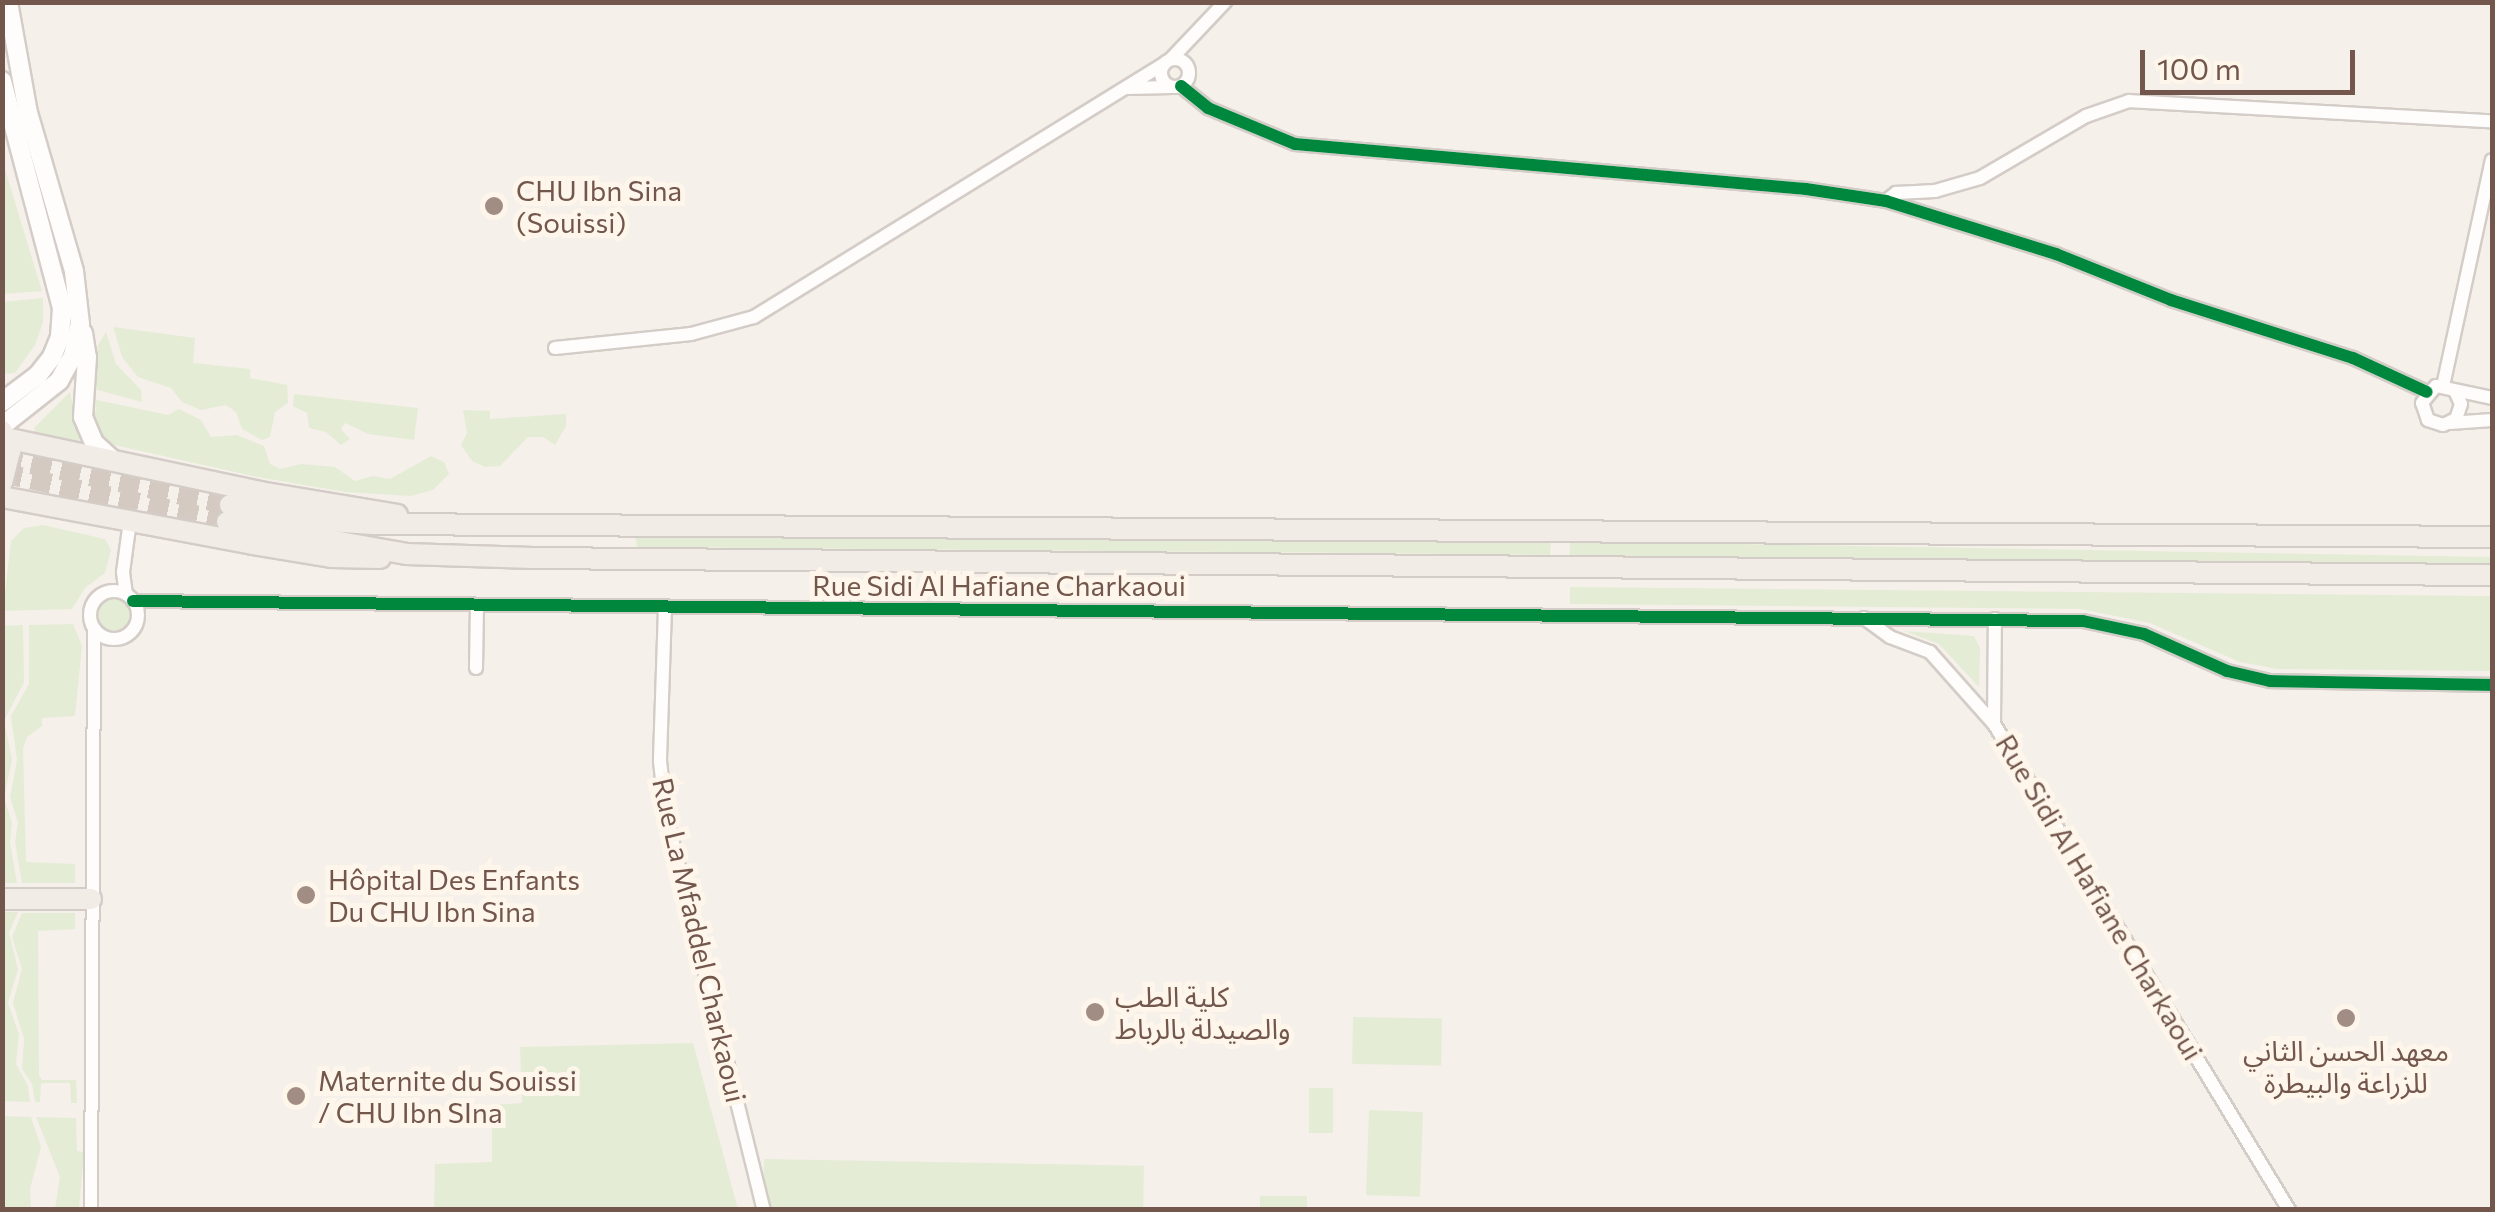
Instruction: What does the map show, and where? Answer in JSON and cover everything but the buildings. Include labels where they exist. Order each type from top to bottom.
[{"type":"main road","points":[[8,2],[28,113],[74,272],[87,357],[82,417],[94,443],[113,461]]},
{"type":"main road","points":[[2,81],[62,308],[60,337],[52,358],[38,375],[2,402]]},
{"type":"main road","points":[[4,432],[59,381],[73,356],[80,324]]},
{"type":"main road","points":[[4,432],[113,461],[416,521]]},
{"type":"main road","points":[[2,482],[10,463],[4,432]]},
{"type":"main road","points":[[2,497],[331,557],[406,554],[2492,575]]},
{"type":"main road","points":[[406,554],[228,514],[313,520],[2492,537]]},
{"type":"main road","points":[[2,900],[91,899]]},
{"type":"street","points":[[555,348],[691,334],[754,317],[1167,62],[1197,36],[1225,2]]},
{"type":"street","points":[[1177,86],[1197,36]]},
{"type":"street","points":[[1167,62],[1187,68],[1202,96],[1220,112]]},
{"type":"street","points":[[1167,62],[1162,78],[1198,102],[1269,136],[1322,148],[1806,189],[1886,202],[2056,254],[2172,300],[2353,358],[2427,392],[2449,388],[2492,398]]},
{"type":"street","points":[[1125,88],[1177,86]]},
{"type":"street","points":[[1886,202],[1896,193],[1935,191],[1980,178],[2086,116],[2129,101],[2492,122]]},
{"type":"street","points":[[2450,423],[2461,408],[2449,388],[2492,160]]},
{"type":"street","points":[[2427,392],[2422,403],[2426,417],[2439,425],[2492,420]]},
{"type":"street","points":[[130,521],[124,564],[137,621]]},
{"type":"street","points":[[92,1210],[91,606],[108,591],[124,564]]},
{"type":"street","points":[[108,591],[130,598]]},
{"type":"street","name":"Rue Sidi Al Hafiane Charkaoui","points":[[130,598],[172,604],[1864,618],[1890,637],[1930,652],[1994,724],[2289,1210]]},
{"type":"street","points":[[94,668],[117,639],[132,631],[137,621],[172,604]]},
{"type":"street","points":[[476,606],[476,668]]},
{"type":"street","name":"Rue La Mfaddel Charkaoui","points":[[666,608],[660,761],[666,815],[764,1210]]},
{"type":"street","points":[[1864,618],[2083,621],[2124,628],[2227,671],[2270,681],[2492,684]]},
{"type":"street","points":[[1994,724],[1995,619]]},
{"type":"street","points":[[94,628],[102,636],[117,639]]},
{"type":"green space","points":[[3,163],[42,291],[3,294]]},
{"type":"green space","points":[[43,298],[43,322],[35,345],[15,373],[3,374],[3,302]]},
{"type":"green space","points":[[113,327],[195,338],[193,363],[250,369],[250,378],[287,385],[288,403],[275,412],[270,437],[262,440],[242,429],[236,412],[226,405],[201,410],[182,402],[171,388],[138,377],[122,357]]},
{"type":"green space","points":[[106,332],[116,364],[141,390],[142,402],[94,389],[98,345]]},
{"type":"green space","points":[[70,392],[80,441],[35,432],[34,428]]},
{"type":"green space","points":[[294,394],[418,408],[414,440],[368,434],[345,423],[341,429],[350,439],[341,445],[326,432],[309,428],[307,413],[293,406]]},
{"type":"green space","points":[[92,402],[168,415],[179,409],[201,420],[211,437],[237,435],[264,446],[270,464],[280,469],[301,464],[335,467],[355,481],[373,476],[390,479],[431,456],[444,462],[449,474],[433,490],[411,496],[345,492],[257,477],[110,444],[96,427],[93,413],[97,409]]},
{"type":"green space","points":[[463,410],[490,411],[490,419],[566,414],[566,426],[555,445],[543,437],[528,437],[500,466],[485,467],[472,461],[461,445],[467,433]]},
{"type":"green space","points":[[43,525],[105,539],[111,550],[105,573],[85,588],[72,609],[3,611],[11,541],[24,528]]},
{"type":"green space","points":[[635,534],[1551,541],[1550,555],[637,547]]},
{"type":"green space","points":[[1570,541],[2492,557],[2492,571],[1570,555]]},
{"type":"green space","points":[[1570,587],[2492,596],[2492,671],[2277,669],[2240,662],[2150,623],[2081,609],[1570,604]]},
{"type":"green space","points":[[113,598],[125,604],[131,616],[125,628],[113,634],[101,628],[95,616],[101,604]]},
{"type":"green space","points":[[73,624],[82,646],[75,716],[42,718],[42,726],[27,737],[23,748],[26,862],[75,864],[75,883],[22,883],[15,842],[18,823],[10,797],[17,760],[11,716],[29,684],[29,625]]},
{"type":"green space","points":[[23,625],[24,682],[4,721],[12,760],[4,798],[12,823],[10,843],[17,883],[3,883],[3,626]]},
{"type":"green space","points":[[1904,631],[1974,636],[1980,648],[1979,687],[1939,644]]},
{"type":"green space","points":[[3,912],[18,912],[9,933],[18,969],[8,1003],[19,1034],[16,1064],[28,1086],[30,1102],[3,1101]]},
{"type":"green space","points":[[22,913],[75,913],[75,929],[38,931],[39,1075],[42,1080],[76,1080],[77,1103],[71,1103],[70,1083],[41,1083],[40,1102],[35,1102],[32,1084],[22,1069],[24,1039],[13,1003],[22,969],[12,937]]},
{"type":"green space","points":[[1353,1017],[1442,1019],[1441,1066],[1352,1064]]},
{"type":"green space","points":[[693,1043],[738,1209],[434,1209],[435,1164],[492,1162],[492,1105],[522,1103],[520,1047]]},
{"type":"green space","points":[[1309,1088],[1333,1088],[1333,1133],[1309,1133]]},
{"type":"green space","points":[[1369,1110],[1423,1112],[1420,1197],[1366,1195]]},
{"type":"green space","points":[[3,1116],[31,1117],[41,1147],[30,1189],[31,1209],[3,1209]]},
{"type":"green space","points":[[36,1117],[76,1118],[77,1151],[84,1152],[79,1209],[55,1209],[60,1177]]},
{"type":"green space","points":[[764,1159],[1144,1166],[1143,1210],[763,1210]]},
{"type":"green space","points":[[1260,1196],[1307,1196],[1307,1209],[1260,1209]]},
{"type":"tunnel","points":[[2,458],[230,505]]},
{"type":"tunnel","points":[[2,473],[227,522]]},
{"type":"cycle path","points":[[1181,86],[1208,108],[1295,144],[1806,189],[1886,201],[2056,254],[2171,300],[2353,358],[2427,392]]},
{"type":"cycle path","points":[[133,601],[2083,621],[2144,634],[2227,671],[2270,681],[2492,685]]},
{"type":"place","name":"CHU Ibn Sina (Souissi)","points":[[494,206]]},
{"type":"place","name":"Hôpital Des Enfants Du CHU Ibn Sina","points":[[306,895]]},
{"type":"place","name":"كلية الطب والصيدلة بالرباط","points":[[1095,1012]]},
{"type":"place","name":"معهد الحسن الثاني للزراعة والبيطرة","points":[[2346,1018]]},
{"type":"place","name":"Maternite du Souissi / CHU Ibn SIna","points":[[296,1096]]}]
